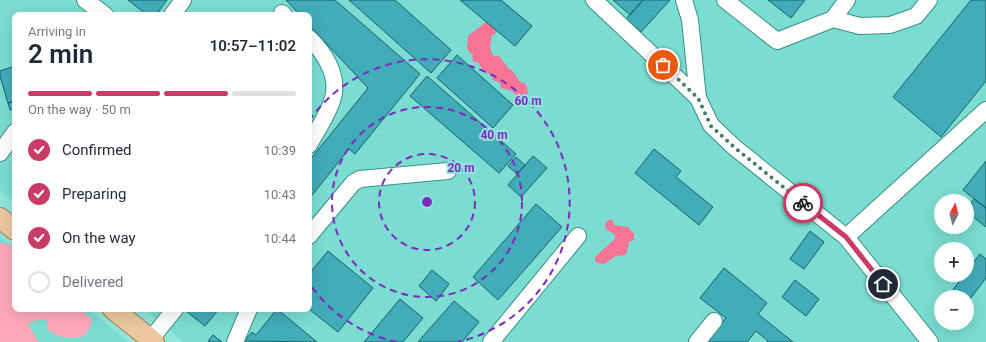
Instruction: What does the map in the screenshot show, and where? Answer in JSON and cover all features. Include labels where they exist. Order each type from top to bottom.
[{"type":"main road","points":[[0,218],[12,228]]},
{"type":"main road","points":[[117,312],[153,341]]},
{"type":"lane","points":[[85,0],[101,12]]},
{"type":"lane","points":[[174,12],[183,0]]},
{"type":"lane","points":[[594,0],[698,98]]},
{"type":"lane","points":[[684,0],[690,20],[698,98],[711,126],[734,147],[846,237],[930,342]]},
{"type":"lane","points":[[725,0],[778,41],[833,19],[848,0]]},
{"type":"lane","points":[[833,19],[860,26],[890,25],[916,16],[929,0]]},
{"type":"lane","points":[[312,41],[329,63],[334,79],[333,98],[322,123],[312,140]]},
{"type":"lane","points":[[846,237],[986,111]]},
{"type":"lane","points":[[0,152],[12,136]]},
{"type":"lane","points":[[312,232],[353,183],[360,179],[448,171]]},
{"type":"lane","points":[[491,342],[578,236]]},
{"type":"lane","points":[[153,341],[174,312]]},
{"type":"lane","points":[[235,342],[248,312]]},
{"type":"lane","points":[[697,342],[714,320]]},
{"type":"shaded area","points":[[0,0],[986,0],[986,342],[184,342],[148,312],[312,312],[312,12],[12,12],[12,200],[0,190]]},
{"type":"shaded area","points":[[486,22],[492,24],[496,30],[495,34],[492,35],[490,48],[493,56],[499,56],[509,69],[513,71],[519,81],[526,84],[528,93],[525,97],[518,97],[512,91],[501,88],[499,82],[494,81],[490,74],[483,71],[479,63],[473,61],[472,56],[474,55],[470,53],[467,48],[468,36]]},
{"type":"shaded area","points":[[612,219],[614,225],[628,227],[634,234],[634,240],[629,242],[625,255],[616,256],[604,264],[598,263],[595,261],[595,257],[615,239],[615,235],[607,230],[605,226],[607,221]]},
{"type":"shaded area","points":[[0,237],[12,247],[12,312],[92,312],[128,342],[0,342]]},
{"type":"shaded area","points":[[0,243],[12,245],[12,312],[81,312],[92,318],[88,331],[81,337],[65,338],[54,334],[47,328],[48,321],[41,319],[28,323],[36,338],[40,342],[0,342]]},
{"type":"building","points":[[128,0],[167,0],[158,12],[143,12]]},
{"type":"building","points":[[286,0],[335,0],[420,74],[355,154],[349,149],[312,195],[312,157],[368,88],[312,28],[312,12],[297,12]]},
{"type":"building","points":[[349,0],[395,0],[451,50],[431,73]]},
{"type":"building","points":[[460,0],[501,0],[532,26],[515,46]]},
{"type":"building","points":[[613,0],[643,0],[630,15]]},
{"type":"building","points":[[643,0],[670,0],[641,32],[626,19]]},
{"type":"building","points":[[768,0],[805,0],[791,18]]},
{"type":"building","points":[[971,0],[986,0],[986,81],[941,137],[893,97]]},
{"type":"building","points":[[457,55],[513,105],[493,128],[437,78]]},
{"type":"building","points":[[12,67],[12,102],[8,103],[0,76],[0,71]]},
{"type":"building","points":[[427,76],[516,154],[499,173],[410,96]]},
{"type":"building","points":[[12,102],[12,109],[10,110],[8,103]]},
{"type":"building","points":[[654,149],[681,171],[676,177],[713,207],[699,225],[635,173]]},
{"type":"building","points":[[533,156],[547,168],[521,197],[508,185]]},
{"type":"building","points":[[516,157],[525,165],[517,174],[508,166]]},
{"type":"building","points":[[986,161],[986,208],[974,199],[974,194],[968,194],[963,190]]},
{"type":"building","points":[[974,199],[986,208],[986,227],[974,218]]},
{"type":"building","points":[[536,204],[562,227],[498,300],[473,277]]},
{"type":"building","points":[[810,231],[824,242],[804,269],[790,259]]},
{"type":"building","points":[[328,251],[373,288],[338,332],[312,311],[312,270]]},
{"type":"building","points":[[980,254],[986,259],[986,278],[974,294],[974,290],[953,290],[959,282],[974,282],[974,262]]},
{"type":"building","points":[[724,268],[767,303],[758,314],[793,342],[767,342],[768,341],[756,331],[747,342],[707,342],[726,318],[700,298]]},
{"type":"building","points":[[432,270],[449,284],[436,301],[419,286]]},
{"type":"building","points":[[795,280],[819,299],[806,316],[782,297]]},
{"type":"building","points":[[400,299],[423,318],[403,342],[364,342]]},
{"type":"building","points":[[454,301],[479,322],[462,342],[418,342]]},
{"type":"building","points":[[187,312],[217,312],[205,326]]},
{"type":"building","points":[[275,312],[281,312],[317,342],[244,341],[252,332],[256,335]]},
{"type":"building","points":[[213,335],[222,342],[208,341]]},
{"type":"way so far","points":[[663,65],[698,98],[711,126],[734,147],[803,203]]},
{"type":"route","points":[[803,203],[846,237],[883,284]]}]
